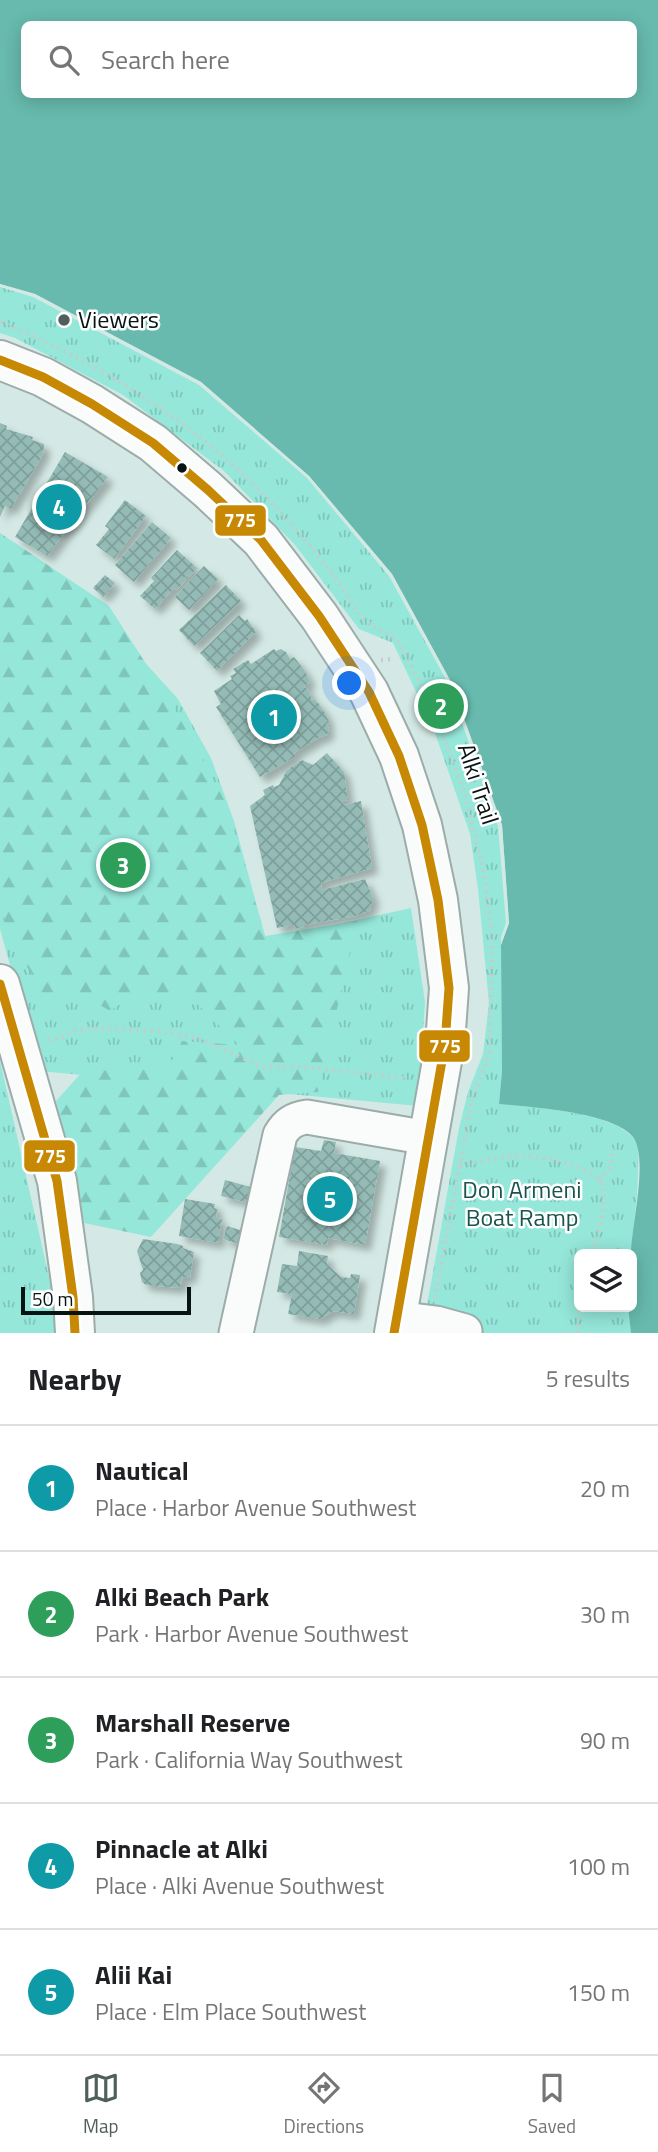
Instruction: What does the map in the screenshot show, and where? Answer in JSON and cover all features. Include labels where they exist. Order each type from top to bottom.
[{"type":"main road","points":[[0,360],[43,377],[153,443],[261,540],[319,615],[369,692],[399,756],[422,825],[438,900],[449,988],[445,1044],[429,1138],[407,1324]]},
{"type":"main road","points":[[0,984],[57,1181],[74,1297],[75,1333]]},
{"type":"street","points":[[236,1333],[280,1135],[285,1126],[295,1119],[307,1116],[429,1138]]},
{"type":"street","points":[[407,1324],[466,1331]]},
{"type":"path","name":"Alki Trail","points":[[0,323],[70,354],[129,387],[216,450],[286,518],[321,559],[365,621],[393,635],[433,709],[464,792],[484,872],[490,924],[491,1043],[487,1063],[472,1101],[460,1163],[407,1324]]},
{"type":"path","points":[[48,1040],[58,1039],[75,1030],[93,1028],[159,1031],[198,1038],[263,1067],[302,1067],[404,1078]]},
{"type":"path","points":[[600,1180],[611,1166],[613,1148]]},
{"type":"path","points":[[460,1163],[516,1156],[561,1162],[588,1171],[600,1180],[604,1195],[593,1249]]},
{"type":"path","points":[[577,1333],[579,1312]]},
{"type":"green space","name":"Don Armeni Boat Ramp","points":[[0,284],[35,294],[201,382],[309,476],[392,574],[451,682],[502,825],[509,923],[501,945],[502,1071],[499,1104],[554,1110],[598,1119],[631,1135],[638,1147],[631,1249],[574,1249],[574,1312],[629,1312],[631,1333],[422,1333],[459,1128],[468,1092],[483,1054],[489,1003],[470,834],[434,730],[393,643],[359,629],[295,545],[224,471],[123,395],[15,338],[0,333]]},
{"type":"green space","points":[[0,533],[109,606],[173,706],[227,805],[265,936],[357,921],[318,1092],[279,1095],[151,1237],[84,1223],[56,1101],[83,1071],[168,1068],[182,1041],[239,1045],[188,995],[135,994],[110,1011],[78,992],[42,993],[17,949],[0,910]]},
{"type":"green space","points":[[0,545],[140,657],[178,699],[211,758],[234,821],[266,940],[411,908],[425,1002],[418,1106],[39,1071],[0,929]]},
{"type":"green space","points":[[0,1061],[54,1299],[55,1333],[0,1333]]},
{"type":"shaded area","points":[[0,0],[658,0],[658,1333],[631,1333],[629,1312],[637,1312],[637,1249],[631,1249],[639,1177],[638,1147],[633,1137],[623,1129],[590,1116],[499,1104],[502,1071],[501,945],[509,923],[502,825],[451,682],[392,574],[309,476],[201,382],[35,294],[0,284]]},
{"type":"pier","points":[[0,284],[35,294],[201,382],[309,476],[392,574],[451,682],[502,825],[509,923],[501,945],[506,923],[498,826],[448,683],[389,576],[307,478],[199,385],[33,297],[0,287]]},
{"type":"building","points":[[0,423],[7,426],[6,429],[33,437],[32,440],[44,444],[43,454],[11,509],[5,506],[0,517]]},
{"type":"building","points":[[65,452],[108,477],[47,556],[15,537]]},
{"type":"building","points":[[125,500],[146,516],[114,559],[96,545],[109,529],[105,526]]},
{"type":"building","points":[[152,522],[171,538],[134,582],[115,565]]},
{"type":"building","points":[[177,550],[197,568],[155,609],[140,596],[154,581],[151,578]]},
{"type":"building","points":[[204,566],[218,579],[189,610],[175,597]]},
{"type":"building","points":[[105,575],[115,583],[103,597],[93,588]]},
{"type":"building","points":[[226,585],[241,601],[194,646],[179,630]]},
{"type":"building","points":[[239,615],[245,621],[247,619],[256,632],[217,671],[200,653]]},
{"type":"building","points":[[274,649],[286,652],[290,659],[294,657],[305,671],[310,682],[303,687],[308,689],[312,700],[319,704],[325,713],[329,729],[327,735],[294,753],[295,757],[260,777],[216,707],[221,704],[214,691],[232,679],[230,676],[236,673],[233,669],[248,660],[251,664]]},
{"type":"building","points":[[327,753],[344,772],[348,800],[342,801],[344,805],[361,801],[372,868],[321,883],[322,890],[365,879],[373,898],[372,904],[369,905],[371,910],[356,916],[295,929],[294,925],[277,928],[250,806],[265,795],[263,790],[279,785],[287,770],[302,760],[313,765]]},
{"type":"building","points":[[324,1140],[336,1142],[334,1153],[380,1161],[365,1245],[328,1238],[327,1245],[279,1237],[295,1147],[321,1151]]},
{"type":"building","points":[[225,1180],[254,1188],[249,1203],[221,1196]]},
{"type":"building","points":[[185,1199],[215,1204],[216,1218],[222,1219],[218,1243],[179,1236]]},
{"type":"building","points":[[227,1226],[243,1231],[239,1244],[223,1239]]},
{"type":"building","points":[[143,1239],[177,1244],[194,1252],[190,1278],[183,1277],[180,1288],[146,1285],[142,1282],[140,1273],[143,1270],[137,1251]]},
{"type":"building","points":[[299,1251],[328,1256],[327,1264],[341,1277],[360,1275],[354,1314],[333,1311],[320,1319],[288,1314],[292,1294],[277,1292],[282,1264],[297,1266]]},
{"type":"transit line","name":"775","points":[[0,360],[43,377],[153,443],[261,540],[319,616],[369,692],[399,756],[422,825],[438,900],[449,988],[445,1044],[394,1333]]},
{"type":"transit line","name":"775","points":[[0,984],[57,1181],[73,1297],[75,1333]]},
{"type":"place","name":"Viewers","points":[[64,320]]},
{"type":"place","name":"Pinnacle at Alki","points":[[59,507]]},
{"type":"place","name":"Alki Beach Park","points":[[441,706]]},
{"type":"place","name":"Nautical","points":[[274,717]]},
{"type":"place","name":"Marshall Reserve","points":[[123,865]]},
{"type":"place","name":"Alii Kai","points":[[330,1199]]}]
